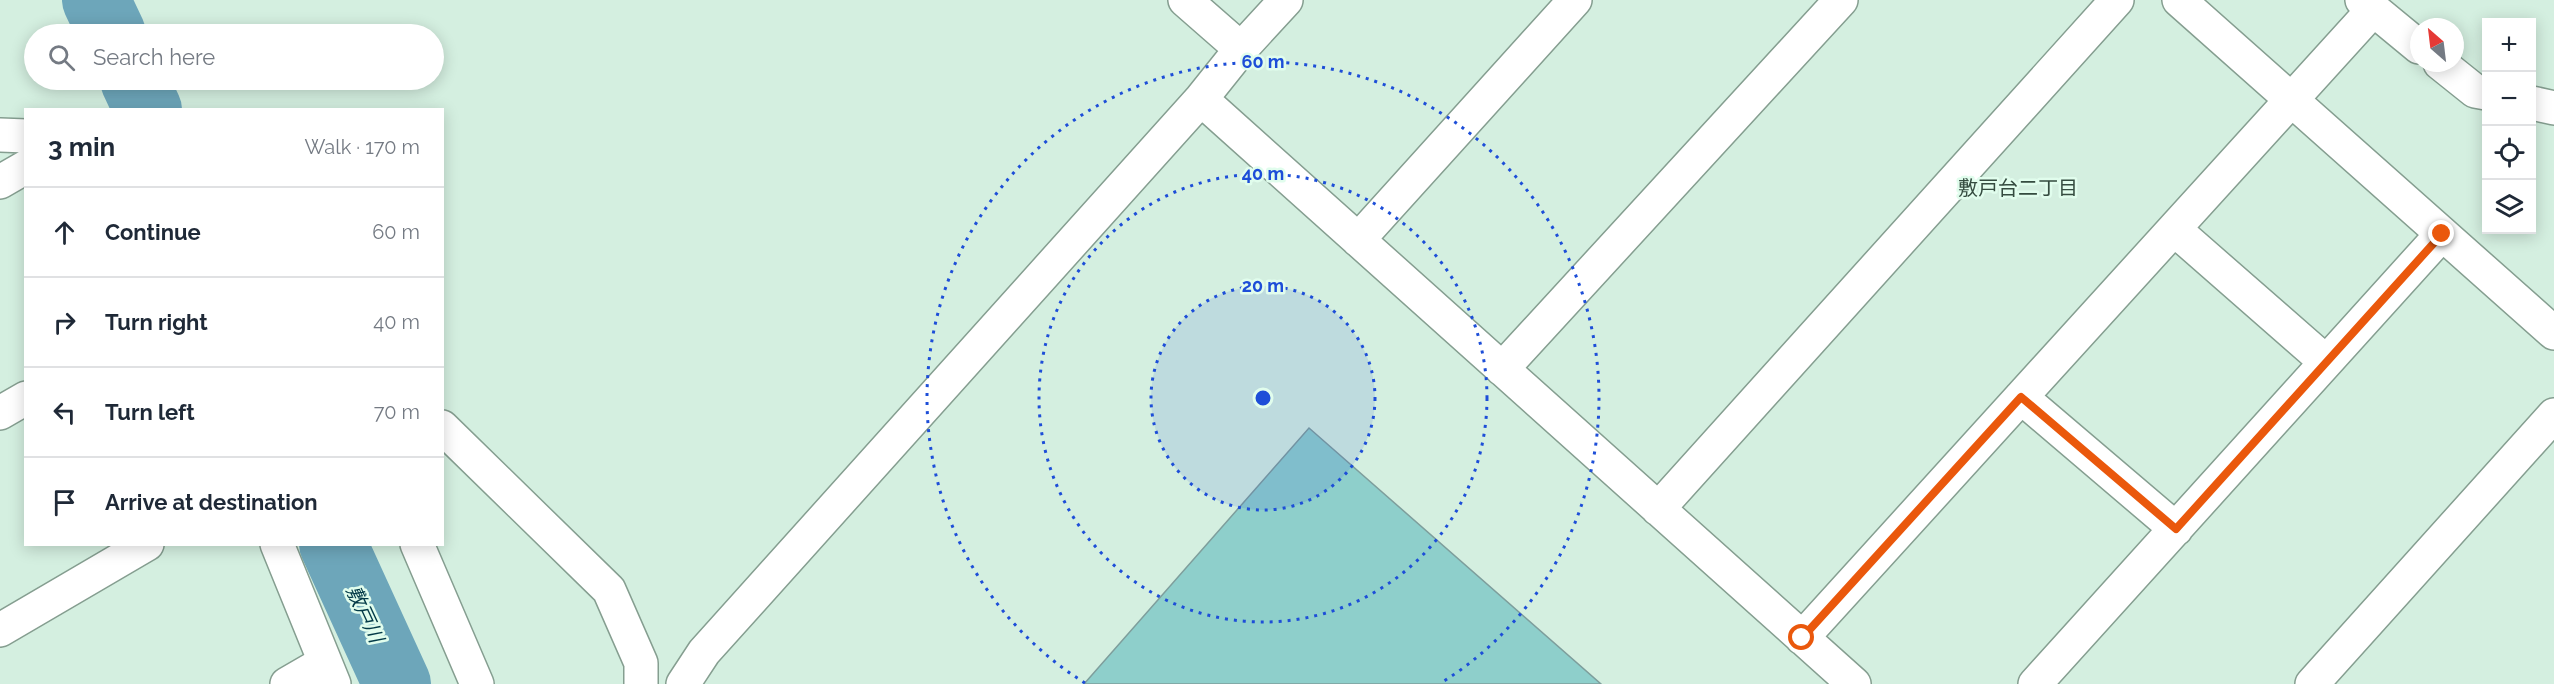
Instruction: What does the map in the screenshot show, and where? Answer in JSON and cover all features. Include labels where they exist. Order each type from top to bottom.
[{"type":"street","points":[[1185,0],[1241,49]]},
{"type":"street","points":[[683,684],[704,652],[1286,0]]},
{"type":"street","points":[[1358,240],[1575,0]]},
{"type":"street","points":[[1502,369],[1841,0]]},
{"type":"street","points":[[1658,509],[2117,0]]},
{"type":"street","points":[[2179,0],[2554,333]]},
{"type":"street","points":[[1802,638],[2291,100],[2368,5],[2410,40]]},
{"type":"street","points":[[2451,72],[2475,91],[2482,92]]},
{"type":"street","points":[[1200,99],[1854,684]]},
{"type":"street","points":[[2536,104],[2554,108]]},
{"type":"street","points":[[0,135],[24,136]]},
{"type":"street","points":[[0,182],[24,167]]},
{"type":"street","points":[[2174,229],[2326,362]]},
{"type":"street","points":[[2035,684],[2442,234]]},
{"type":"street","points":[[2021,397],[2176,529]]},
{"type":"street","points":[[0,413],[24,399]]},
{"type":"street","points":[[2312,684],[2554,415]]},
{"type":"street","points":[[444,429],[609,590],[641,663],[641,684]]},
{"type":"street","points":[[0,630],[144,546]]},
{"type":"street","points":[[278,546],[330,673],[287,684]]},
{"type":"street","points":[[418,546],[477,684]]},
{"type":"building","points":[[1309,428],[1601,684],[1084,684]]},
{"type":"waterway","name":"敷戸川","points":[[96,0],[107,24]]},
{"type":"waterway","name":"敷戸川","points":[[139,90],[147,108]]},
{"type":"waterway","name":"敷戸川","points":[[334,546],[397,684]]},
{"type":"district","name":"敷戸台二丁目","points":[[2018,188]]},
{"type":"route","points":[[1802,638],[2021,397],[2176,529],[2442,234]]}]
